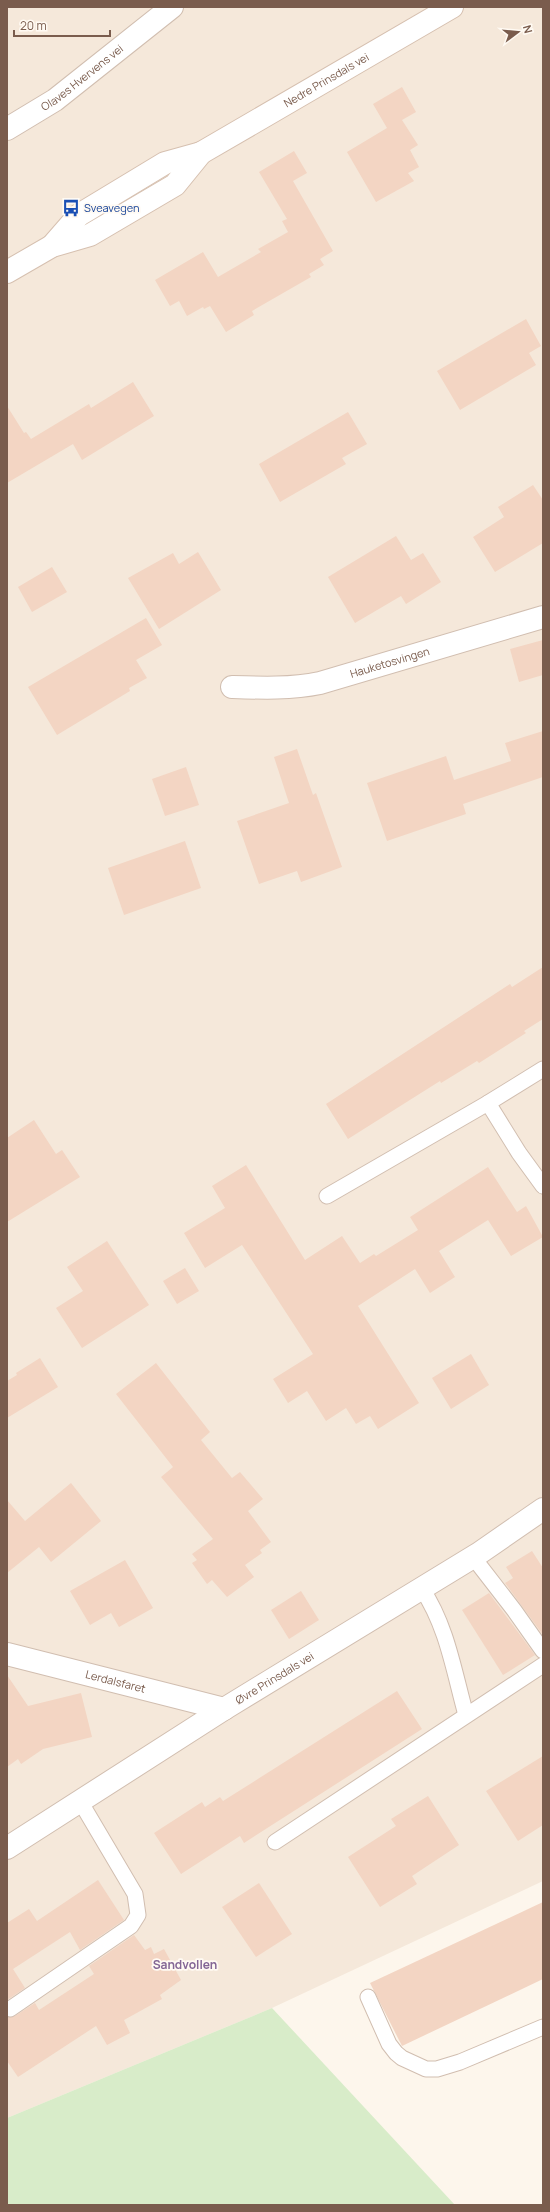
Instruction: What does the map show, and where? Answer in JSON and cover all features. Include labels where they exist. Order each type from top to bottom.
[{"type":"street","name":"Olaves Hvervens vei","points":[[7,129],[55,100],[172,7]]},
{"type":"street","name":"Nedre Prinsdals vei","points":[[7,272],[52,246],[90,235],[175,185],[201,153],[452,7]]},
{"type":"street","name":"Hauketosvingen","points":[[232,687],[268,689],[299,687],[320,683],[543,617]]},
{"type":"street","name":"Øvre Prinsdals vei","points":[[7,1848],[224,1709],[422,1589],[543,1509]]},
{"type":"street","name":"Lerdalsfaret","points":[[7,1654],[224,1709]]},
{"type":"lane","points":[[327,1196],[488,1103],[543,1069]]},
{"type":"lane","points":[[488,1103],[519,1153],[543,1186]]},
{"type":"lane","points":[[472,1557],[514,1610],[543,1650]]},
{"type":"lane","points":[[422,1589],[434,1608],[443,1631],[466,1715]]},
{"type":"lane","points":[[275,1842],[543,1665]]},
{"type":"lane","points":[[10,2009],[131,1926],[138,1915],[136,1894],[80,1801]]},
{"type":"lane","points":[[368,1997],[389,2044],[396,2053],[402,2058],[426,2068],[437,2069],[460,2062],[543,2027]]},
{"type":"shaded area","points":[[7,7],[543,7],[543,1881],[272,2008],[7,2118]]},
{"type":"green space","points":[[272,2008],[455,2205],[7,2205],[7,2118]]},
{"type":"building","points":[[402,87],[416,112],[402,120],[418,145],[410,150],[419,167],[408,173],[414,181],[376,202],[347,152],[387,128],[373,104]]},
{"type":"building","points":[[294,151],[307,173],[293,181],[333,251],[320,259],[324,265],[309,274],[311,277],[252,311],[254,315],[226,332],[210,306],[204,309],[203,307],[187,316],[179,301],[170,306],[155,280],[203,252],[218,277],[261,252],[258,249],[288,232],[282,221],[287,219],[259,172]]},
{"type":"building","points":[[526,319],[541,346],[529,353],[536,365],[460,410],[437,371]]},
{"type":"building","points":[[133,382],[154,416],[82,460],[73,444],[7,483],[7,406],[24,433],[26,432],[31,439],[89,404],[91,408]]},
{"type":"building","points":[[348,412],[367,444],[342,458],[346,464],[280,502],[259,464]]},
{"type":"building","points":[[533,485],[543,500],[543,543],[495,572],[473,537],[504,517],[498,507]]},
{"type":"building","points":[[396,536],[411,560],[423,553],[441,582],[406,604],[401,596],[355,623],[328,577]]},
{"type":"building","points":[[198,552],[221,590],[159,629],[128,578],[173,553],[179,564]]},
{"type":"building","points":[[52,567],[67,592],[32,612],[18,587]]},
{"type":"building","points":[[146,618],[162,645],[136,660],[147,678],[129,688],[130,691],[57,735],[28,687]]},
{"type":"building","points":[[543,640],[543,675],[519,682],[510,649]]},
{"type":"building","points":[[543,731],[543,777],[463,804],[466,814],[387,841],[367,783],[446,756],[454,780],[511,761],[505,743]]},
{"type":"building","points":[[297,749],[313,795],[316,793],[342,867],[301,882],[297,871],[259,884],[237,821],[289,803],[274,757]]},
{"type":"building","points":[[186,767],[199,805],[165,816],[152,779]]},
{"type":"building","points":[[185,841],[201,888],[124,915],[108,868]]},
{"type":"building","points":[[543,967],[543,1019],[524,1031],[526,1033],[479,1063],[477,1061],[441,1083],[440,1081],[348,1139],[326,1104],[510,984],[512,987]]},
{"type":"building","points":[[34,1120],[56,1154],[62,1150],[80,1177],[7,1222],[7,1138]]},
{"type":"building","points":[[246,1165],[305,1260],[342,1236],[360,1263],[374,1254],[376,1256],[418,1230],[410,1217],[488,1167],[517,1212],[526,1206],[543,1237],[511,1256],[488,1220],[439,1251],[455,1277],[430,1293],[415,1269],[358,1306],[419,1403],[378,1429],[370,1416],[356,1424],[346,1408],[326,1421],[307,1391],[288,1403],[273,1379],[313,1354],[242,1245],[205,1268],[184,1233],[225,1208],[212,1186]]},
{"type":"building","points":[[107,1241],[149,1305],[82,1348],[56,1308],[83,1291],[67,1267]]},
{"type":"building","points":[[185,1268],[199,1291],[177,1304],[163,1281]]},
{"type":"building","points":[[471,1354],[489,1385],[451,1409],[432,1378]]},
{"type":"building","points":[[40,1358],[58,1387],[7,1418],[7,1381],[17,1375],[16,1373]]},
{"type":"building","points":[[156,1363],[210,1432],[201,1440],[232,1478],[240,1472],[263,1499],[248,1511],[271,1542],[260,1550],[262,1553],[245,1565],[254,1577],[227,1597],[212,1580],[207,1584],[192,1563],[197,1560],[192,1554],[213,1539],[161,1477],[173,1467],[116,1394]]},
{"type":"building","points":[[71,1483],[101,1521],[51,1562],[39,1547],[7,1573],[7,1500],[25,1521]]},
{"type":"building","points":[[532,1551],[543,1568],[543,1635],[505,1583],[513,1578],[506,1567]]},
{"type":"building","points":[[125,1560],[153,1608],[119,1627],[111,1613],[90,1625],[70,1591]]},
{"type":"building","points":[[301,1591],[319,1620],[289,1639],[271,1610]]},
{"type":"building","points":[[489,1593],[535,1655],[503,1675],[462,1610]]},
{"type":"building","points":[[7,1675],[28,1706],[81,1693],[92,1737],[43,1749],[21,1764],[18,1759],[7,1767]]},
{"type":"building","points":[[397,1691],[422,1729],[244,1843],[240,1836],[181,1874],[154,1833],[202,1802],[205,1807],[220,1797],[223,1801]]},
{"type":"building","points":[[543,1756],[543,1825],[518,1841],[486,1791]]},
{"type":"building","points":[[428,1796],[459,1845],[412,1876],[417,1884],[380,1907],[348,1857],[396,1826],[391,1819]]},
{"type":"building","points":[[98,1880],[124,1920],[80,1950],[70,1932],[13,1969],[25,1988],[7,2000],[7,1923],[29,1909],[37,1921]]},
{"type":"building","points":[[259,1883],[292,1934],[256,1957],[222,1907]]},
{"type":"building","points":[[543,1902],[543,1979],[402,2046],[370,1983]]},
{"type":"building","points":[[134,1935],[145,1950],[151,1947],[154,1954],[164,1949],[181,1980],[160,1995],[162,1999],[124,2020],[130,2033],[107,2045],[96,2026],[18,2077],[7,2061],[7,2017],[15,2016],[35,2003],[39,2010],[94,1974],[89,1966]]},
{"type":"place","name":"Sveavegen","points":[[71,208]]},
{"type":"district","name":"Sandvollen","points":[[185,1965]]}]
